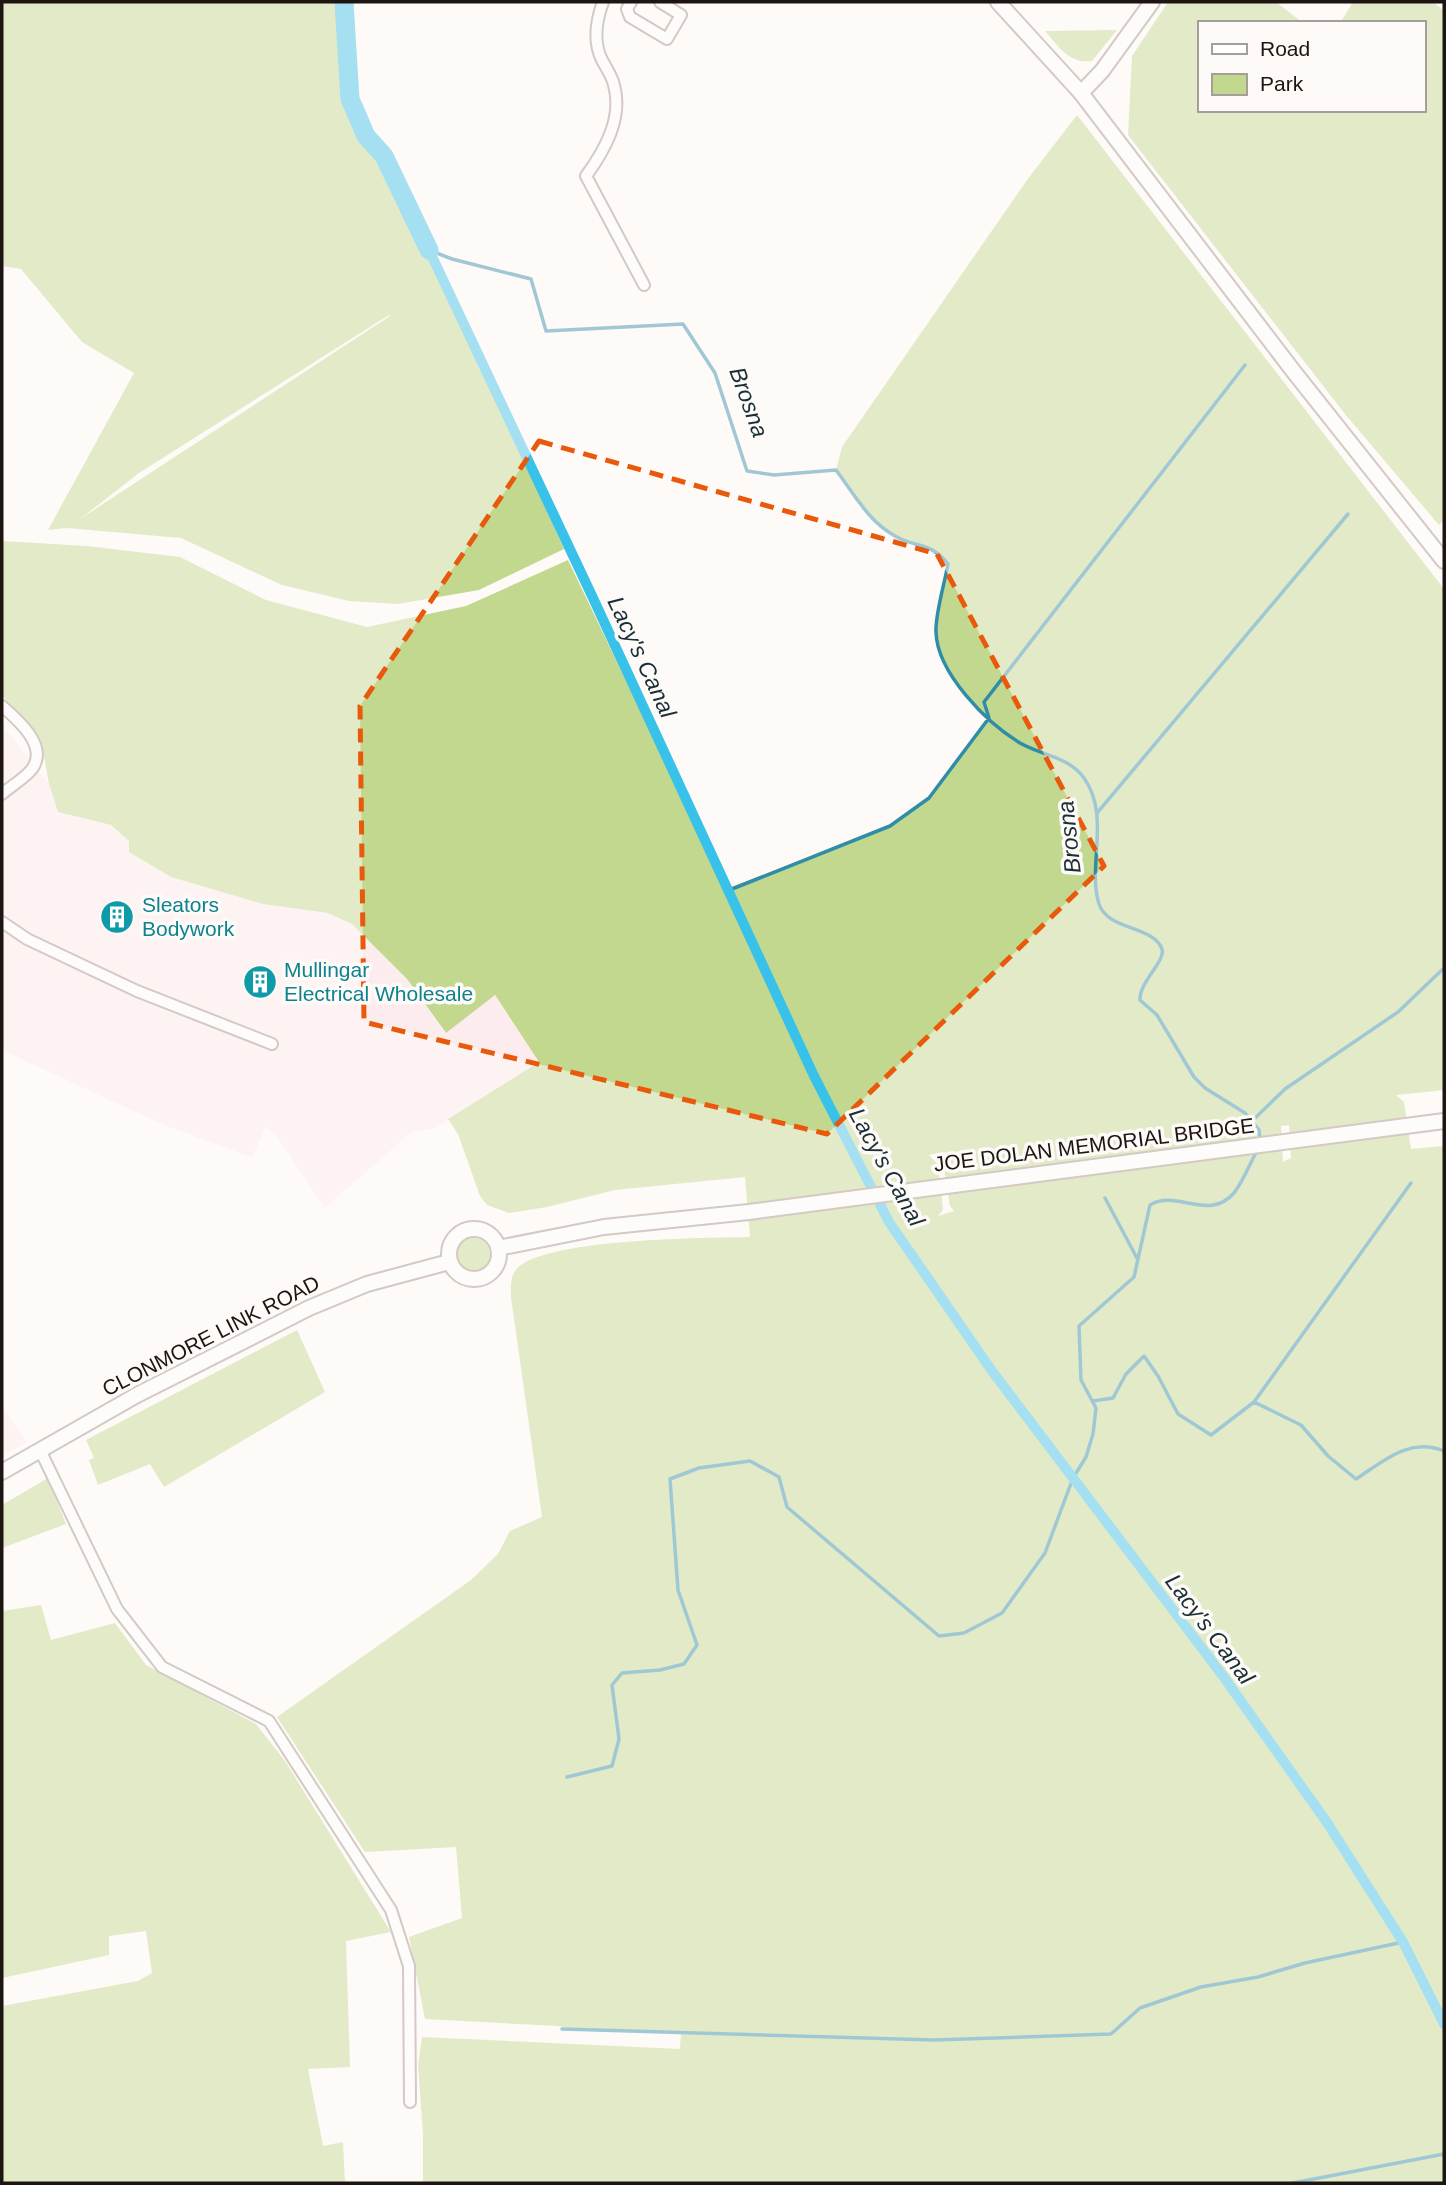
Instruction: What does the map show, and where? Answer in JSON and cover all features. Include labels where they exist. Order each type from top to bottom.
[{"type":"main road","points":[[998,2],[1080,93],[1294,372],[1444,561]]},
{"type":"main road","points":[[1080,93],[1102,71],[1152,2]]},
{"type":"main road","name":"JOE DOLAN MEMORIAL BRIDGE","points":[[498,1248],[604,1227],[749,1212],[1444,1121]]},
{"type":"main road","points":[[466,1230],[482,1230],[489,1234],[498,1248],[499,1256],[494,1269],[482,1278],[466,1279],[453,1269],[449,1262],[449,1246],[453,1239],[466,1230]]},
{"type":"main road","name":"CLONMORE LINK ROAD","points":[[2,1472],[137,1395],[309,1308],[367,1284],[449,1262]]},
{"type":"street","points":[[603,2],[598,15],[596,44],[614,83],[617,109],[607,140],[586,176],[645,285]]},
{"type":"street","points":[[631,2],[627,9],[630,17],[667,39],[681,15],[660,2]]},
{"type":"street","points":[[2,706],[22,723],[35,745],[36,762],[31,771],[2,794]]},
{"type":"street","points":[[2,922],[27,939],[136,991],[272,1044]]},
{"type":"street","points":[[40,1450],[117,1609],[162,1667],[269,1721],[391,1909],[409,1966],[410,2102]]},
{"type":"highlighted area","points":[[539,441],[937,554],[1104,866],[827,1134],[364,1022],[360,706]]},
{"type":"shaded area","points":[[2,724],[49,784],[58,812],[111,825],[171,877],[263,904],[328,913],[350,921],[407,979],[445,1033],[494,994],[539,1062],[435,1128],[413,1131],[325,1208],[276,1135],[266,1127],[252,1157],[166,1126],[2,1050]]},
{"type":"shaded area","points":[[2,1407],[27,1442],[2,1456]]},
{"type":"green space","points":[[2,2],[344,2],[350,99],[366,136],[384,156],[429,250],[564,549],[479,590],[398,604],[349,601],[282,585],[181,538],[67,528],[48,530],[134,373],[82,342],[21,269],[2,266]],"holes":[[[390,316],[80,519],[139,473]]]},
{"type":"green space","points":[[1168,2],[1276,2],[1300,21],[1198,21],[1198,112],[1425,112],[1425,21],[1341,21],[1353,2],[1433,2],[1444,11],[1444,520],[1439,525],[1345,414],[1128,135],[1132,56]]},
{"type":"green space","points":[[1117,30],[1092,61],[1071,57],[1045,31]]},
{"type":"green space","points":[[1077,115],[1444,589],[1444,1090],[1396,1095],[1404,1102],[1411,1149],[1444,1146],[1444,2024],[1426,1990],[1444,2032],[1444,2183],[423,2183],[418,2065],[422,2037],[680,2049],[681,2032],[577,2029],[425,2019],[409,1937],[462,1918],[456,1847],[365,1852],[277,1717],[471,1580],[498,1554],[510,1531],[542,1517],[511,1297],[515,1271],[530,1260],[588,1246],[663,1239],[750,1237],[745,1177],[615,1190],[547,1207],[509,1213],[487,1205],[480,1196],[458,1134],[448,1119],[539,1062],[495,995],[446,1033],[407,979],[352,924],[328,913],[263,904],[171,877],[129,852],[129,841],[111,825],[58,812],[49,784],[42,746],[31,725],[2,696],[2,541],[87,546],[180,557],[266,600],[367,627],[466,606],[568,560],[726,889],[890,826],[929,798],[988,718],[953,678],[940,654],[936,629],[948,563],[933,550],[881,527],[863,508],[836,470],[842,447],[1027,180]],"holes":[[[1289,1125],[1291,1158],[1283,1162],[1281,1126]],[[947,1152],[943,1163],[950,1206],[954,1211],[938,1216],[943,1210],[938,1164],[929,1155]]]},
{"type":"green space","points":[[473,1238],[485,1243],[490,1255],[485,1267],[473,1272],[461,1267],[456,1255],[461,1243]]},
{"type":"green space","points":[[297,1330],[325,1392],[164,1487],[150,1464],[98,1485],[89,1460],[94,1458],[86,1440]]},
{"type":"green space","points":[[48,1478],[66,1524],[2,1548],[2,1505]]},
{"type":"green space","points":[[41,1605],[51,1640],[115,1623],[146,1665],[256,1724],[285,1761],[391,1932],[346,1941],[350,2067],[308,2069],[323,2146],[343,2142],[345,2183],[2,2183],[2,2006],[138,1981],[152,1973],[146,1931],[109,1936],[109,1955],[2,1978],[2,1611]]},
{"type":"waterway","name":"Brosna","points":[[344,2],[350,99],[366,136],[384,156],[429,250]]},
{"type":"waterway","name":"Brosna","points":[[429,250],[452,259],[531,279],[546,331],[683,324],[715,373],[747,471],[774,475],[836,470],[877,523],[903,540],[936,552],[942,557],[948,564],[936,632],[945,664],[966,695],[993,723],[1020,743],[1063,761],[1084,778],[1096,808],[1095,874],[1099,904],[1111,919],[1150,936],[1162,949],[1160,960],[1144,986],[1140,1000],[1157,1015],[1194,1077],[1205,1088],[1245,1113],[1259,1130],[1260,1141]]},
{"type":"waterway","name":"Lacy's Canal","points":[[429,250],[814,1076],[889,1222],[992,1371],[1223,1676],[1326,1821],[1403,1942],[1444,2024]]},
{"type":"waterway","points":[[727,891],[890,826],[929,798],[989,718],[984,702],[1245,365]]},
{"type":"waterway","points":[[1097,813],[1348,514]]},
{"type":"waterway","points":[[1252,1121],[1285,1089],[1398,1012],[1444,968]]},
{"type":"waterway","points":[[567,1777],[612,1766],[619,1739],[612,1685],[622,1673],[660,1670],[684,1664],[697,1645],[678,1590],[670,1479],[699,1468],[750,1461],[779,1477],[787,1507],[939,1636],[964,1633],[1002,1613],[1045,1553],[1073,1478],[1086,1457],[1093,1434],[1096,1408],[1081,1380],[1079,1326],[1134,1277],[1150,1205],[1171,1200],[1204,1205],[1224,1201],[1238,1188],[1258,1149]]},
{"type":"waterway","points":[[1254,1402],[1411,1183]]},
{"type":"waterway","points":[[1105,1198],[1138,1260]]},
{"type":"waterway","name":"Brosna","points":[[1093,1401],[1113,1398],[1126,1374],[1144,1356],[1178,1414],[1211,1435],[1254,1402],[1301,1425],[1328,1456],[1356,1479],[1408,1449],[1431,1447],[1444,1451]]},
{"type":"waterway","points":[[562,2029],[934,2040],[1111,2034],[1140,2008],[1201,1987],[1258,1977],[1305,1963],[1403,1942]]},
{"type":"waterway","points":[[1293,2183],[1444,2154]]},
{"type":"place","name":"Sleators Bodywork","points":[[117,917]]},
{"type":"place","name":"Mullingar Electrical Wholesale","points":[[260,982]]}]
